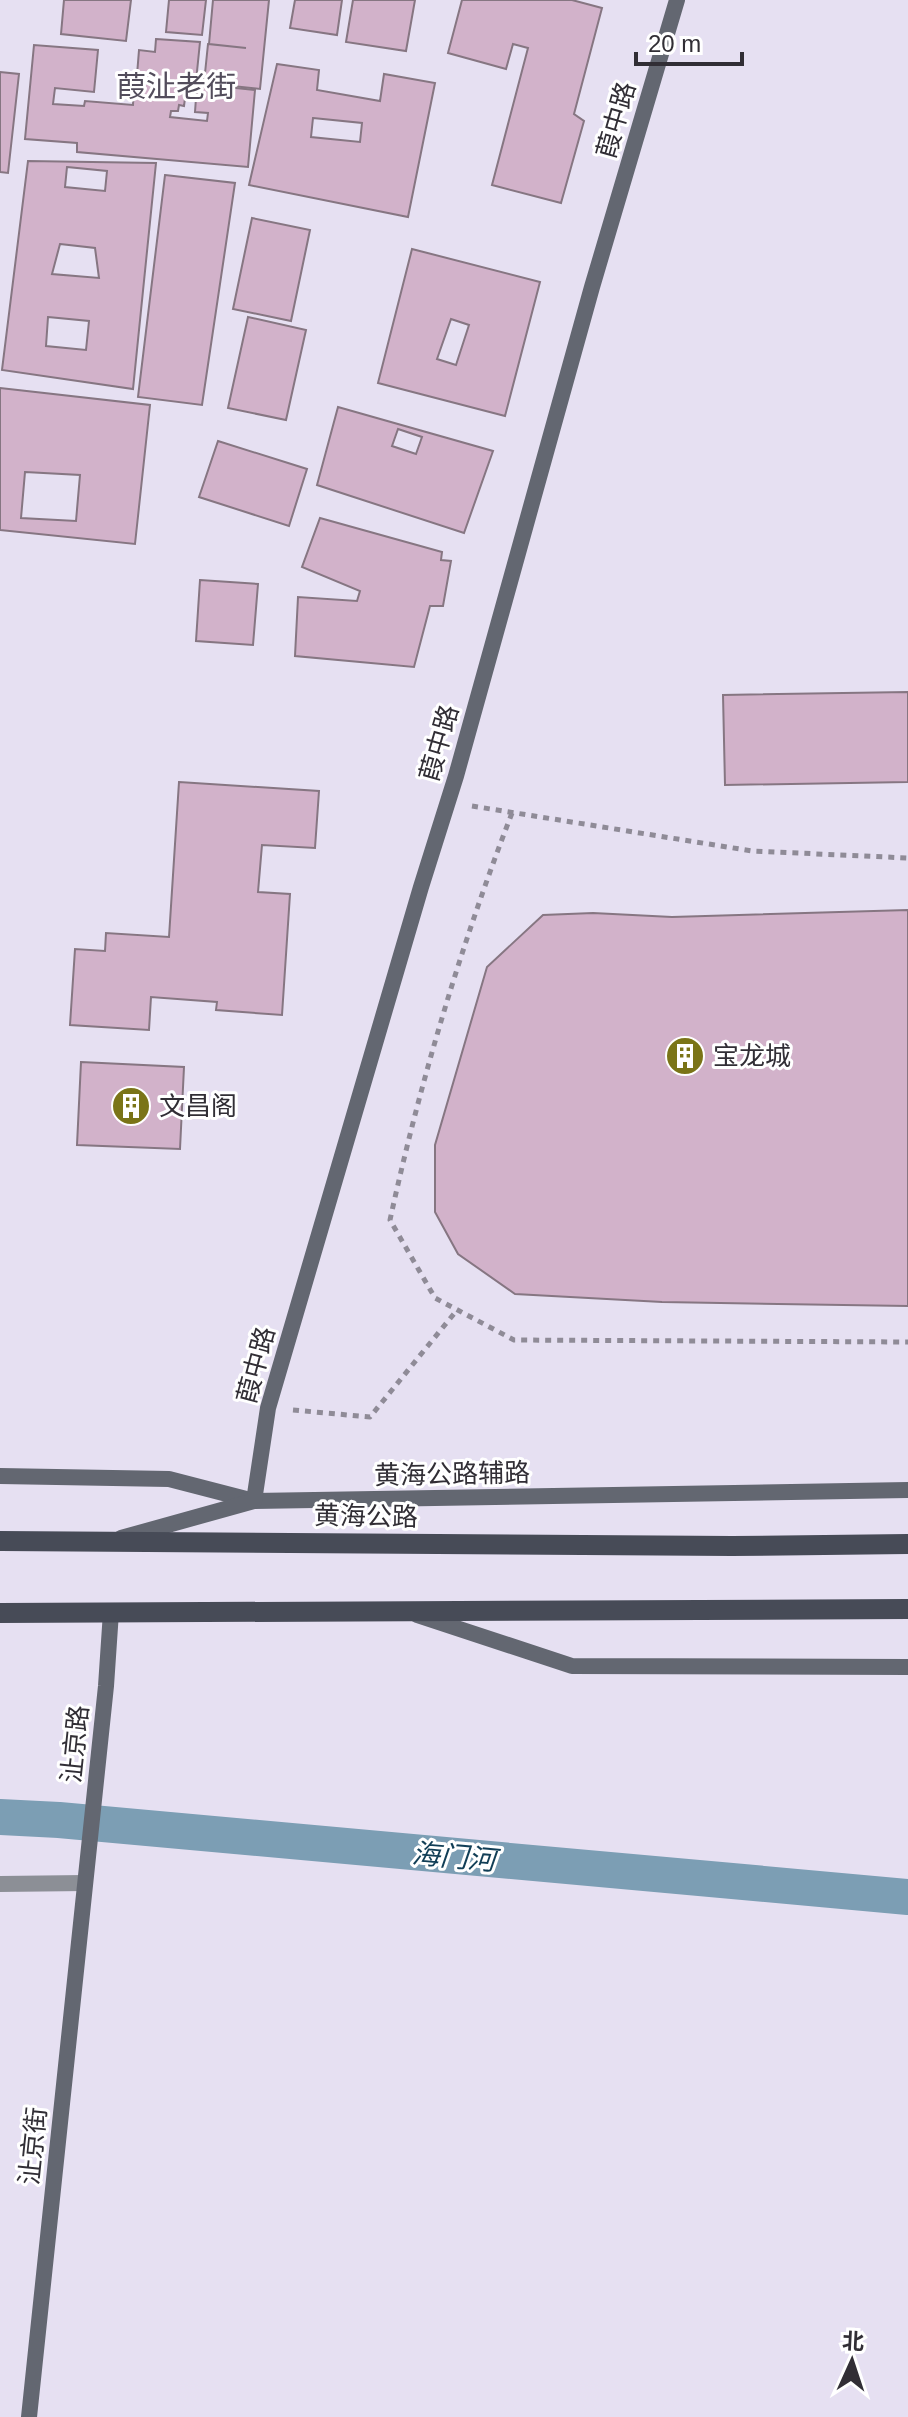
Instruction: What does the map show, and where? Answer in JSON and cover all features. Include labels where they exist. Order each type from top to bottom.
[{"type":"main road","name":"黄海公路","points":[[0,1541],[732,1546],[908,1544]]},
{"type":"main road","points":[[0,1613],[908,1609]]},
{"type":"street","name":"葭中路","points":[[254,1501],[268,1408],[447,802],[592,287],[677,0]]},
{"type":"street","name":"黄海公路辅路","points":[[0,1476],[169,1479],[254,1501],[908,1490]]},
{"type":"street","points":[[113,1540],[254,1501]]},
{"type":"street","name":"沚京路","points":[[85,1882],[111,1612]]},
{"type":"street","points":[[408,1612],[572,1666],[908,1667]]},
{"type":"street","points":[[0,1884],[85,1882]]},
{"type":"street","name":"沚京街","points":[[29,2417],[85,1882]]},
{"type":"path","points":[[447,802],[752,851],[908,858]]},
{"type":"path","points":[[512,813],[459,963],[408,1135],[390,1220],[435,1298],[514,1340],[908,1342]]},
{"type":"path","points":[[268,1408],[370,1417],[457,1310]]},
{"type":"building","points":[[64,0],[131,0],[126,41],[61,34]]},
{"type":"building","points":[[169,0],[206,0],[202,35],[166,32]]},
{"type":"building","points":[[213,0],[269,0],[260,89],[204,83],[208,44],[246,48],[209,44]]},
{"type":"building","points":[[295,0],[342,0],[337,35],[290,28]]},
{"type":"building","points":[[353,0],[415,0],[406,51],[346,42]]},
{"type":"building","points":[[462,0],[572,0],[602,8],[574,114],[584,121],[561,203],[492,185],[528,48],[513,44],[506,69],[448,53]]},
{"type":"building","points":[[156,39],[200,42],[195,91],[186,91],[184,106],[179,105],[178,111],[171,111],[170,117],[207,121],[208,113],[195,112],[197,84],[255,90],[248,167],[77,152],[77,143],[25,139],[34,45],[98,50],[94,92],[55,88],[53,104],[84,106],[85,101],[133,105],[134,86],[129,85],[130,74],[137,75],[139,50],[155,52]]},
{"type":"building","points":[[277,64],[319,70],[317,90],[380,101],[384,74],[435,83],[408,217],[249,185]],"holes":[[[313,118],[362,123],[360,142],[311,137]]]},
{"type":"building","points":[[0,72],[19,74],[8,173],[0,172]]},
{"type":"building","points":[[28,161],[156,163],[133,389],[2,370]],"holes":[[[67,167],[107,171],[105,191],[65,187]],[[60,244],[95,248],[99,278],[52,274]],[[48,317],[89,321],[86,350],[46,346]]]},
{"type":"building","points":[[165,175],[235,183],[202,405],[138,397]]},
{"type":"building","points":[[252,218],[310,230],[291,321],[233,309]]},
{"type":"building","points":[[412,249],[540,282],[505,416],[378,383]],"holes":[[[451,319],[469,325],[456,365],[437,359]]]},
{"type":"building","points":[[248,317],[306,330],[286,420],[228,408]]},
{"type":"building","points":[[0,388],[150,405],[135,544],[0,530]],"holes":[[[25,472],[80,475],[76,521],[21,518]]]},
{"type":"building","points":[[338,407],[493,451],[464,533],[317,485]],"holes":[[[398,429],[422,437],[416,454],[392,446]]]},
{"type":"building","points":[[218,441],[307,469],[289,526],[199,497]]},
{"type":"building","points":[[320,518],[442,552],[441,560],[451,561],[443,606],[430,606],[414,667],[295,656],[298,597],[357,601],[360,591],[302,567]]},
{"type":"building","points":[[200,580],[258,584],[253,645],[196,641]]},
{"type":"building","points":[[908,692],[908,782],[725,785],[723,695]]},
{"type":"building","points":[[179,782],[319,791],[315,848],[262,845],[258,892],[290,894],[282,1015],[216,1010],[217,1002],[151,997],[149,1030],[70,1025],[75,949],[105,951],[106,933],[169,937]]},
{"type":"building","name":"宝龙城","points":[[908,910],[908,1306],[662,1302],[515,1294],[458,1254],[435,1212],[435,1145],[487,967],[543,915],[593,913],[672,917]]},
{"type":"building","name":"文昌阁","points":[[81,1062],[184,1067],[180,1149],[77,1145]]},
{"type":"waterway","name":"海门河","points":[[0,1817],[908,1897]]},
{"type":"place","name":"宝龙城","points":[[685,1056]]},
{"type":"place","name":"文昌阁","points":[[131,1106]]},
{"type":"district","name":"葭沚老街","points":[[176,86]]}]
